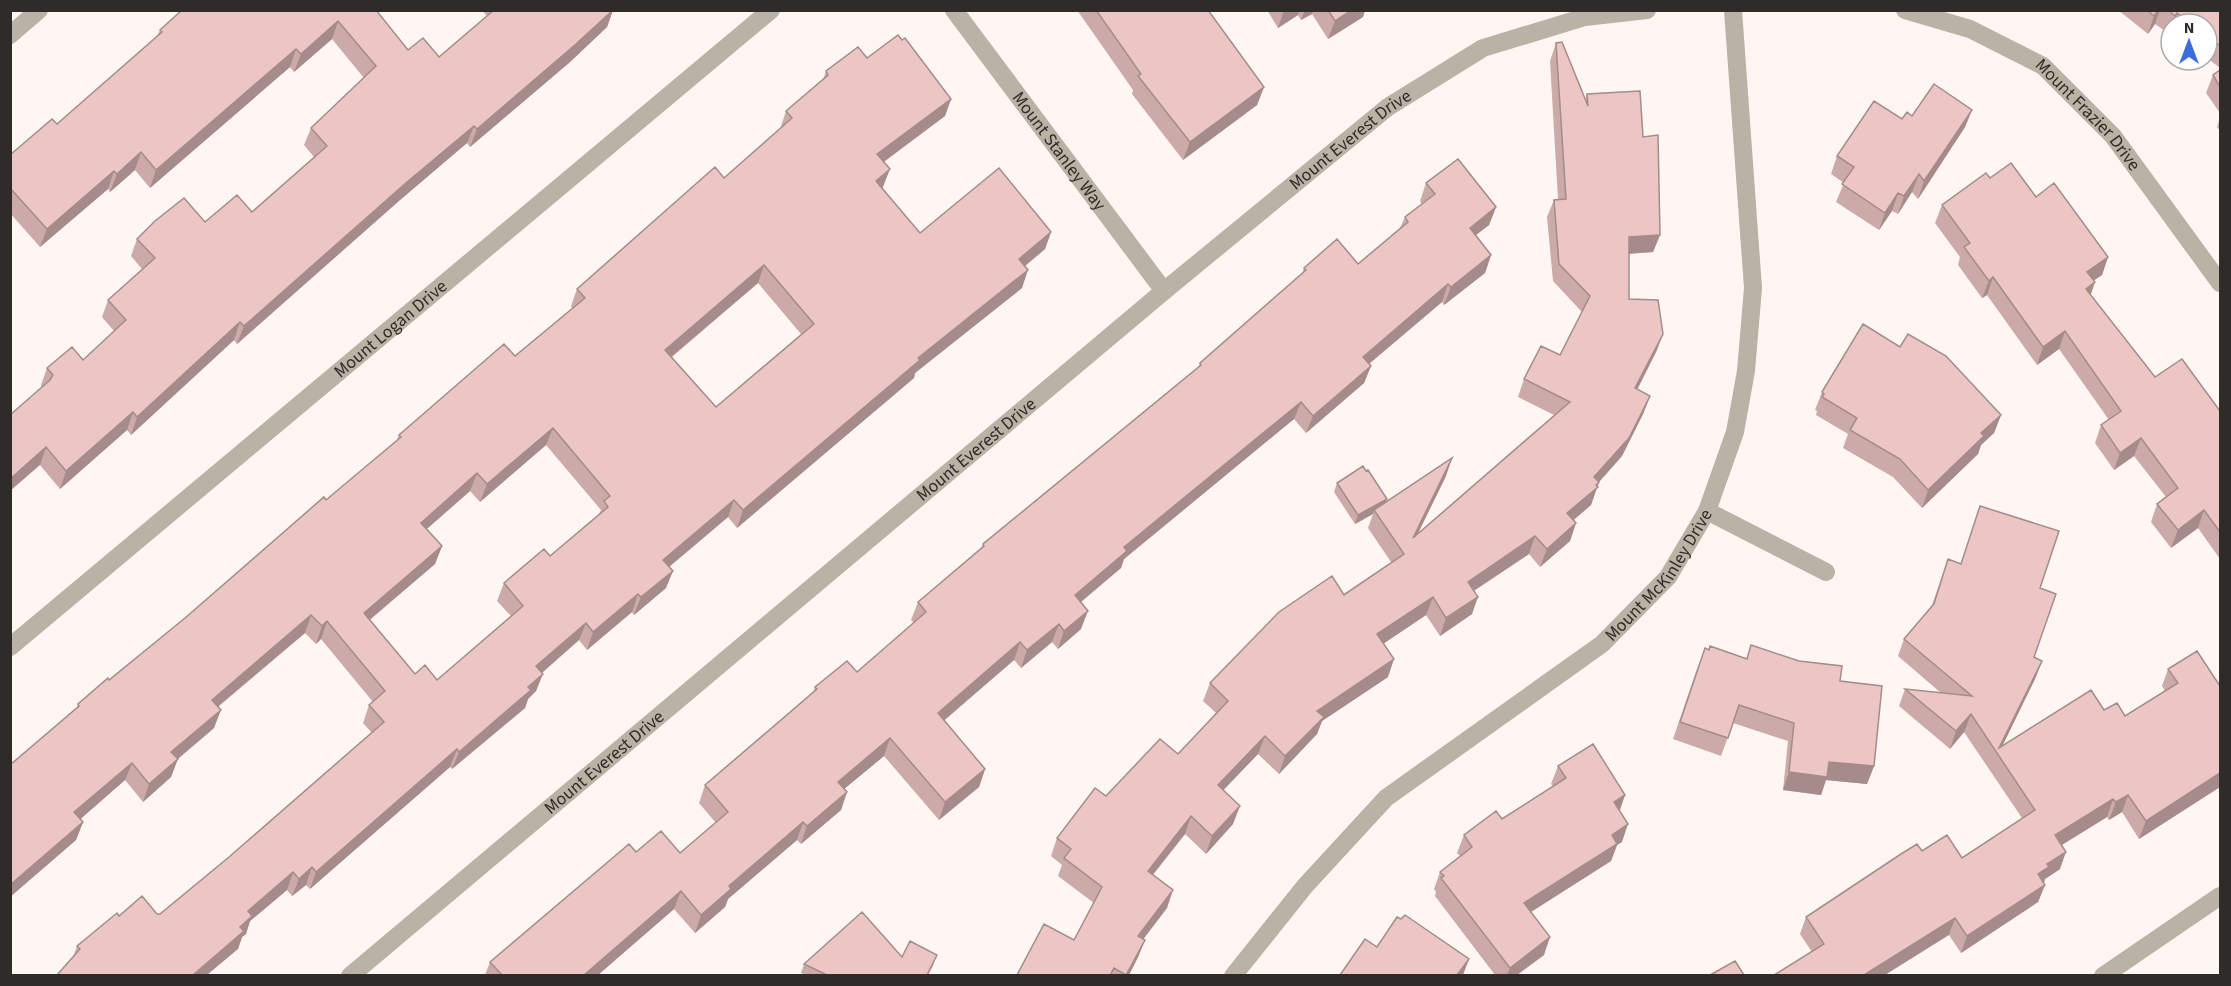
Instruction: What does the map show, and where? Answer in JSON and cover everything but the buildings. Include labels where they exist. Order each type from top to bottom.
[{"type":"street","points":[[10,35],[39,10]]},
{"type":"street","name":"Mount Logan Drive","points":[[10,647],[771,10]]},
{"type":"street","name":"Mount Stanley Way","points":[[954,10],[1164,291]]},
{"type":"street","name":"Mount Everest Drive","points":[[350,975],[1164,291],[1388,107],[1484,48],[1585,17],[1647,10]]},
{"type":"street","name":"Mount McKinley Drive","points":[[1233,975],[1305,886],[1386,798],[1602,644],[1668,577],[1707,511],[1734,432],[1746,371],[1753,288],[1733,10]]},
{"type":"street","name":"Mount Frazier Drive","points":[[1905,10],[1970,29],[2043,66],[2114,136],[2220,284]]},
{"type":"street","points":[[1707,511],[1826,572]]},
{"type":"street","points":[[2103,975],[2220,896]]}]
